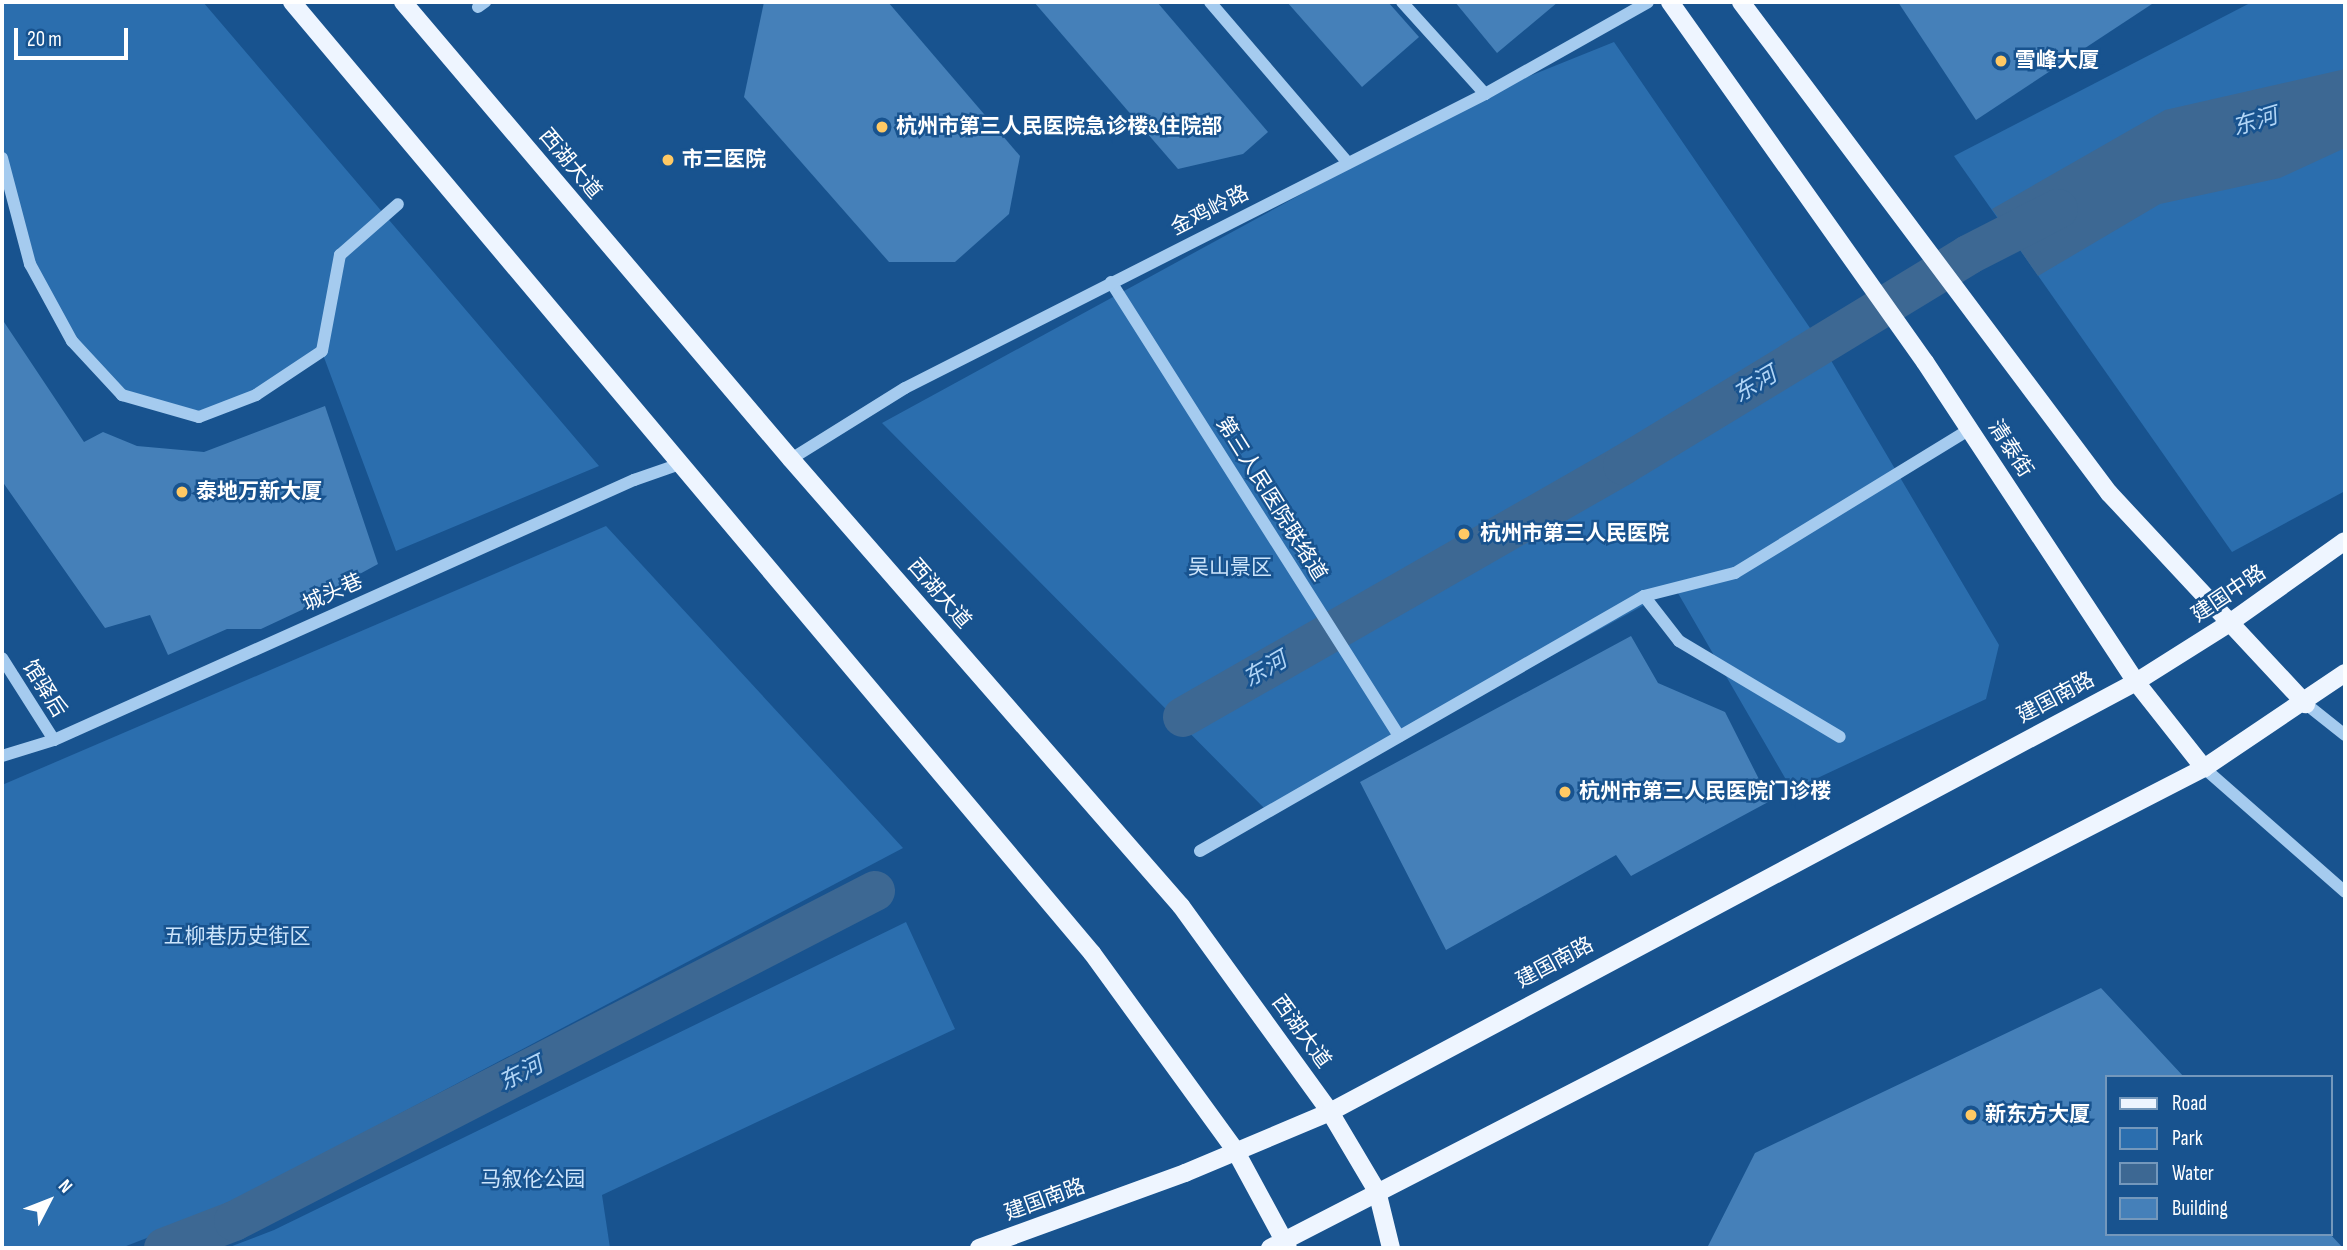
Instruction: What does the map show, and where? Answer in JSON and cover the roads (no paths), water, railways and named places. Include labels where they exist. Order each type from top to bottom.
[{"type":"main road","points":[[292,2],[1092,953],[1234,1150],[1281,1246],[1377,1191],[2204,768],[2306,704],[2345,673]]},
{"type":"main road","name":"西湖大道","points":[[402,2],[791,458],[1181,906],[1331,1112],[1377,1191],[1391,1248]]},
{"type":"main road","name":"清泰街","points":[[1670,2],[1925,362],[2136,682],[2204,768]]},
{"type":"main road","points":[[1741,2],[1868,175],[1981,317],[2109,493],[2228,624],[2306,704]]},
{"type":"main road","name":"建国中路","points":[[2136,682],[2228,624],[2345,541]]},
{"type":"main road","name":"建国南路","points":[[979,1248],[1331,1112],[2136,682]]},
{"type":"street","points":[[1210,2],[1348,163]]},
{"type":"street","points":[[1402,2],[1485,94]]},
{"type":"street","name":"金鸡岭路","points":[[791,458],[905,388],[1485,94],[1648,2]]},
{"type":"street","points":[[2,158],[30,264],[72,341],[122,395],[199,417],[256,396],[322,351],[340,255],[398,204]]},
{"type":"street","name":"第三人民医院联络道","points":[[1111,282],[1399,736]]},
{"type":"street","points":[[1200,851],[1644,596],[1735,573],[1970,429]]},
{"type":"street","name":"城头巷","points":[[2,756],[54,740],[634,480],[680,464]]},
{"type":"street","points":[[1644,596],[1679,641],[1840,737]]},
{"type":"street","name":"馆驿后","points":[[2,658],[54,740]]},
{"type":"street","points":[[2306,704],[2345,735]]},
{"type":"street","name":"清泰街","points":[[2204,768],[2345,892]]},
{"type":"water","points":[[2345,69],[2345,148],[2280,178],[2160,204],[2038,276],[1992,209],[2165,110]]},
{"type":"waterway","name":"东河","points":[[1183,717],[1623,465],[1968,255],[2058,209]]},
{"type":"waterway","name":"东河","points":[[164,1248],[234,1221],[875,891]]},
{"type":"place","name":"雪峰大厦","points":[[2001,61]]},
{"type":"place","name":"杭州市第三人民医院急诊楼&住院部","points":[[882,127]]},
{"type":"place","name":"市三医院","points":[[668,160]]},
{"type":"place","name":"泰地万新大厦","points":[[182,492]]},
{"type":"place","name":"杭州市第三人民医院","points":[[1464,534]]},
{"type":"place","name":"杭州市第三人民医院门诊楼","points":[[1565,792]]},
{"type":"place","name":"新东方大厦","points":[[1971,1115]]},
{"type":"park label","name":"吴山景区","points":[[1230,568]]},
{"type":"park label","name":"五柳巷历史街区","points":[[237,937]]},
{"type":"park label","name":"马叙伦公园","points":[[533,1180]]}]
